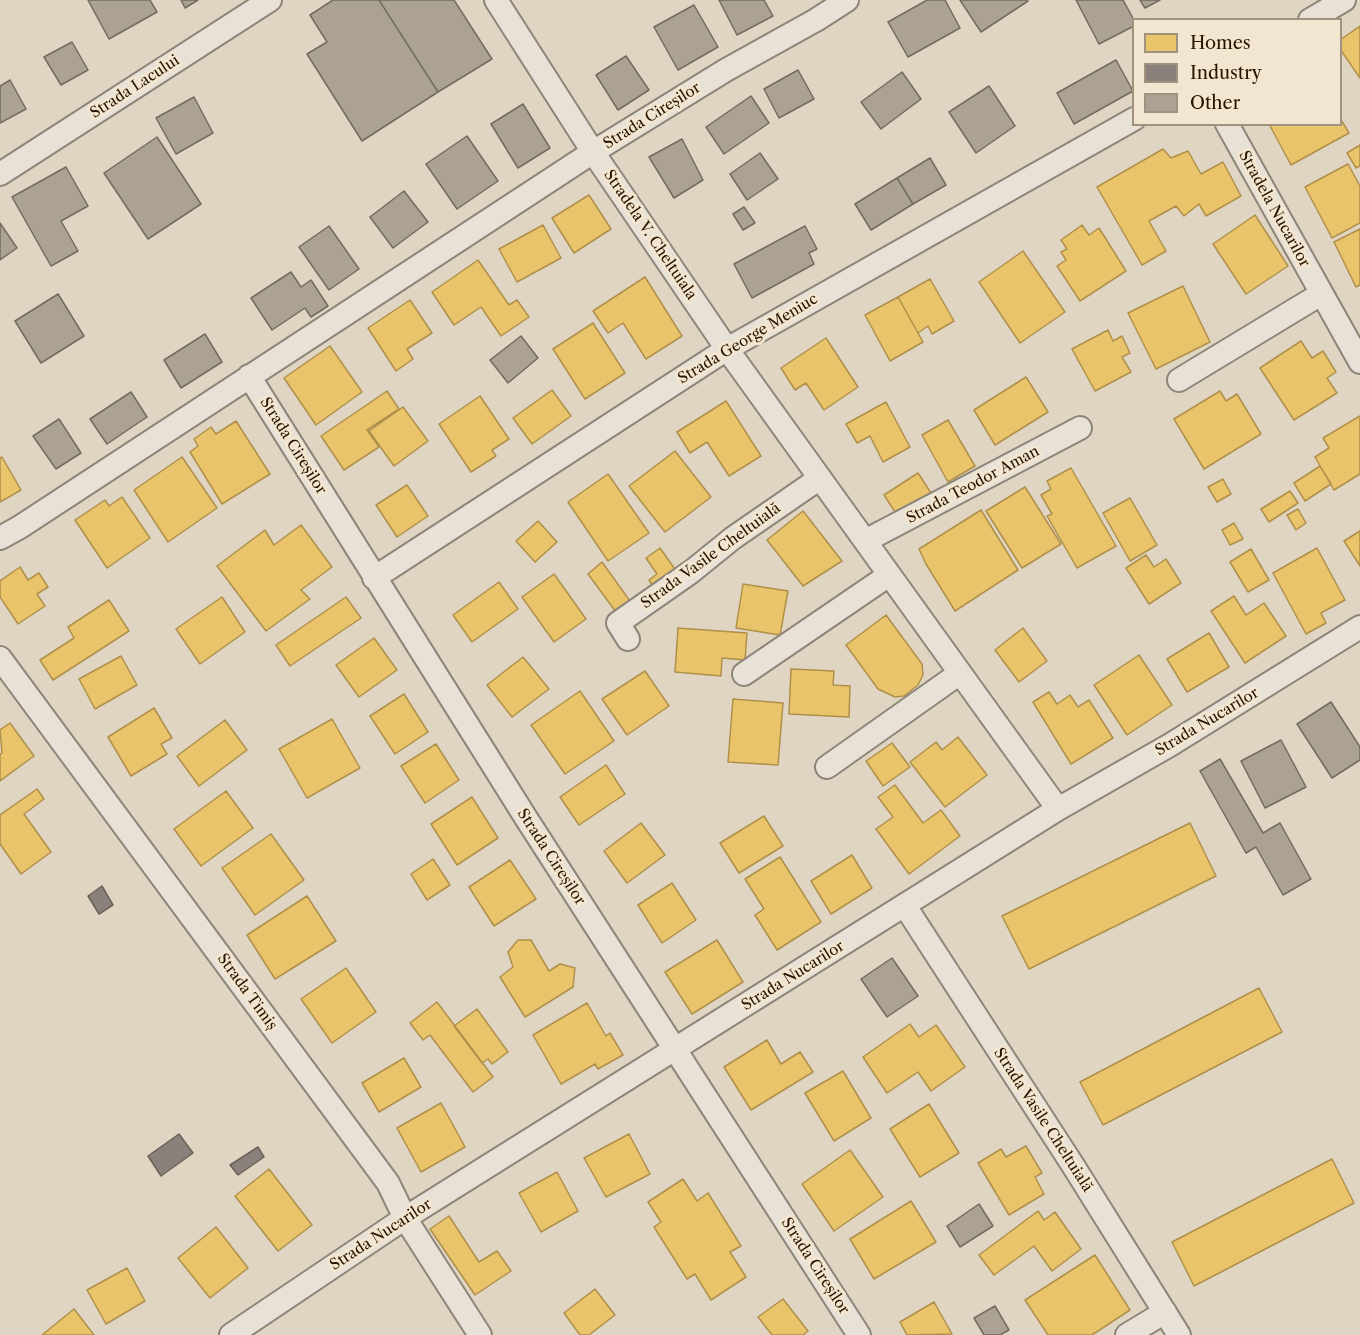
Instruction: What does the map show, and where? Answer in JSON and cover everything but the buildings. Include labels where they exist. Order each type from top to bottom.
[{"type":"street","name":"Strada Lacului","points":[[0,174],[270,0]]},
{"type":"street","name":"Stradela V. Cheltuiala","points":[[496,0],[593,152],[727,349]]},
{"type":"street","name":"Strada Cireșilor","points":[[0,538],[593,152],[726,70],[847,0]]},
{"type":"street","points":[[1313,18],[1344,0]]},
{"type":"street","name":"Strada George Meniuc","points":[[374,578],[727,349],[1132,120]]},
{"type":"street","name":"Stradela Nucarilor","points":[[1228,126],[1360,362]]},
{"type":"street","points":[[1179,381],[1321,294]]},
{"type":"street","points":[[727,349],[1058,809]]},
{"type":"street","name":"Strada Cireșilor","points":[[249,376],[526,818],[859,1335]]},
{"type":"street","name":"Strada Teodor Aman","points":[[865,541],[1080,428]]},
{"type":"street","name":"Strada Vasile Cheltuială","points":[[628,639],[618,623],[691,572],[733,538],[820,478]]},
{"type":"street","points":[[744,674],[889,575]]},
{"type":"street","name":"Strada Nucarilor","points":[[231,1335],[405,1218],[1058,809],[1170,745],[1360,627]]},
{"type":"street","name":"Strada Timiș","points":[[0,658],[388,1183],[405,1218],[480,1335]]},
{"type":"street","points":[[827,767],[960,673]]},
{"type":"street","name":"Strada Vasile Cheltuială","points":[[905,906],[1074,1167],[1179,1335]]},
{"type":"street","points":[[1127,1335],[1166,1312]]}]
